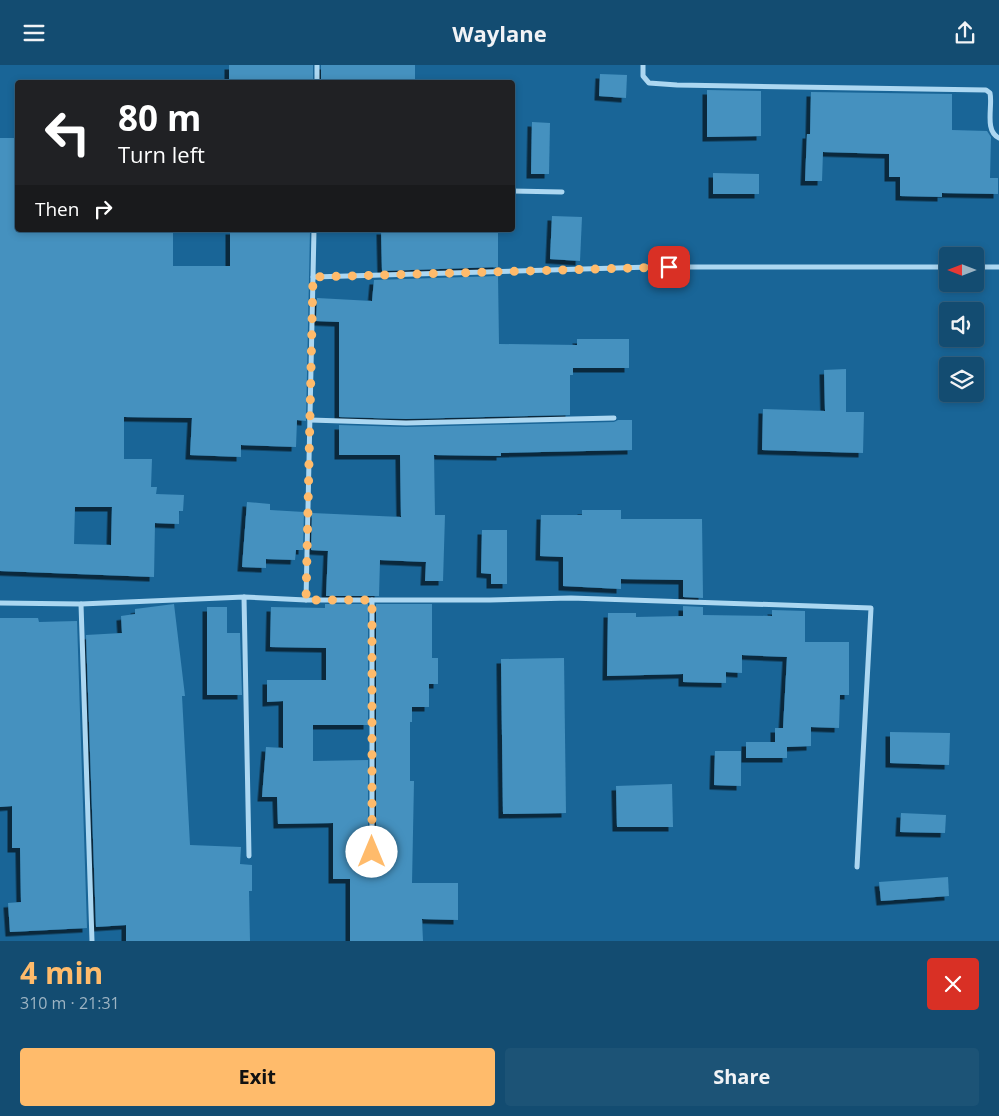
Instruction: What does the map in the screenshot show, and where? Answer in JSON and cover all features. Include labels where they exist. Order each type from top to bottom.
[{"type":"street","points":[[317,65],[317,80]]},
{"type":"street","points":[[643,65],[643,75],[646,81],[667,84],[986,90],[990,93],[991,98],[991,130],[993,135],[999,138]]},
{"type":"street","points":[[515,191],[562,192]]},
{"type":"street","points":[[306,600],[314,232]]},
{"type":"street","points":[[313,277],[650,267],[939,267]]},
{"type":"street","points":[[984,267],[999,267]]},
{"type":"street","points":[[310,420],[406,423],[614,418]]},
{"type":"street","points":[[244,597],[249,856]]},
{"type":"street","points":[[0,603],[81,604],[244,597],[306,600],[490,601],[571,598],[871,608],[856,867]]},
{"type":"street","points":[[372,600],[372,872]]},
{"type":"street","points":[[81,604],[92,941]]},
{"type":"building","points":[[229,65],[313,65],[313,80],[229,80]]},
{"type":"building","points":[[321,65],[415,65],[415,80],[321,80]]},
{"type":"building","points":[[600,74],[627,75],[626,98],[599,96]]},
{"type":"building","points":[[707,90],[761,91],[761,136],[707,137]]},
{"type":"building","points":[[811,92],[952,94],[952,130],[987,131],[991,137],[990,178],[998,178],[998,194],[942,193],[942,197],[900,196],[900,177],[889,177],[889,154],[823,152],[822,181],[805,181],[807,134],[810,134]]},
{"type":"building","points":[[532,122],[550,123],[549,174],[531,174]]},
{"type":"building","points":[[0,138],[15,138],[15,232],[173,232],[173,266],[230,266],[230,232],[310,232],[306,421],[297,420],[296,447],[241,445],[241,457],[190,455],[192,418],[124,417],[124,459],[152,459],[151,487],[157,487],[156,494],[184,495],[183,511],[179,511],[179,524],[155,523],[154,577],[0,571]],"holes":[[[75,507],[112,507],[111,545],[74,544]]]},
{"type":"building","points":[[713,173],[759,174],[759,194],[713,194]]},
{"type":"building","points":[[552,216],[582,217],[580,261],[550,259]]},
{"type":"building","points":[[381,232],[498,232],[498,267],[382,271]]},
{"type":"building","points":[[498,276],[499,344],[577,345],[577,339],[629,339],[629,368],[573,368],[573,375],[570,375],[570,415],[406,419],[339,417],[339,322],[316,321],[317,298],[372,301],[374,280]]},
{"type":"building","points":[[846,369],[846,412],[864,412],[863,453],[762,450],[763,409],[825,411],[824,370]]},
{"type":"building","points":[[618,420],[632,420],[632,450],[501,453],[501,456],[434,455],[435,515],[445,515],[443,581],[425,581],[426,562],[380,560],[379,596],[326,596],[328,551],[311,550],[312,513],[401,517],[400,455],[339,455],[339,425],[406,427],[614,422]]},
{"type":"building","points":[[247,502],[270,504],[270,510],[304,512],[303,550],[296,550],[295,560],[266,559],[266,568],[242,567]]},
{"type":"building","points":[[582,510],[621,510],[621,519],[702,519],[703,598],[683,597],[683,580],[621,579],[621,589],[563,586],[563,557],[540,556],[541,515],[582,515]]},
{"type":"building","points":[[482,530],[507,530],[507,584],[491,584],[491,574],[481,573]]},
{"type":"building","points":[[174,604],[185,696],[182,696],[190,845],[241,847],[240,864],[252,865],[252,891],[249,891],[250,941],[126,941],[126,925],[96,927],[86,635],[122,633],[121,616],[135,614],[135,609]]},
{"type":"building","points":[[325,604],[368,604],[368,725],[313,725],[313,761],[368,760],[368,872],[372,876],[376,872],[376,604],[432,604],[432,658],[438,658],[438,684],[429,684],[429,707],[412,707],[412,722],[410,722],[410,781],[414,781],[412,883],[458,883],[458,920],[422,919],[423,941],[350,941],[350,879],[333,879],[333,823],[278,824],[277,797],[262,797],[266,747],[283,748],[283,701],[267,702],[267,680],[326,680],[326,648],[270,647],[271,607],[325,608]]},
{"type":"building","points":[[683,606],[703,607],[703,615],[772,616],[772,610],[805,611],[805,642],[849,642],[849,695],[840,695],[839,728],[811,727],[811,746],[787,747],[787,758],[746,758],[746,742],[775,742],[775,728],[783,728],[787,657],[742,655],[742,673],[726,672],[726,683],[683,682],[683,674],[607,676],[608,613],[636,613],[636,617],[683,616]]},
{"type":"building","points":[[207,607],[227,607],[227,633],[240,633],[242,695],[207,695]]},
{"type":"building","points":[[0,618],[38,618],[39,622],[77,621],[87,928],[10,932],[8,903],[21,902],[20,848],[12,848],[12,806],[0,807]]},
{"type":"building","points":[[564,658],[566,813],[503,814],[501,659]]},
{"type":"building","points":[[890,732],[950,733],[949,765],[890,763]]},
{"type":"building","points":[[715,751],[741,751],[741,786],[714,785]]},
{"type":"building","points":[[672,784],[673,827],[617,827],[616,786]]},
{"type":"building","points":[[901,813],[946,815],[945,833],[900,832]]},
{"type":"building","points":[[948,877],[949,896],[881,901],[879,882]]},
{"type":"route","points":[[372,852],[372,600],[306,600],[313,277],[669,267]]}]
